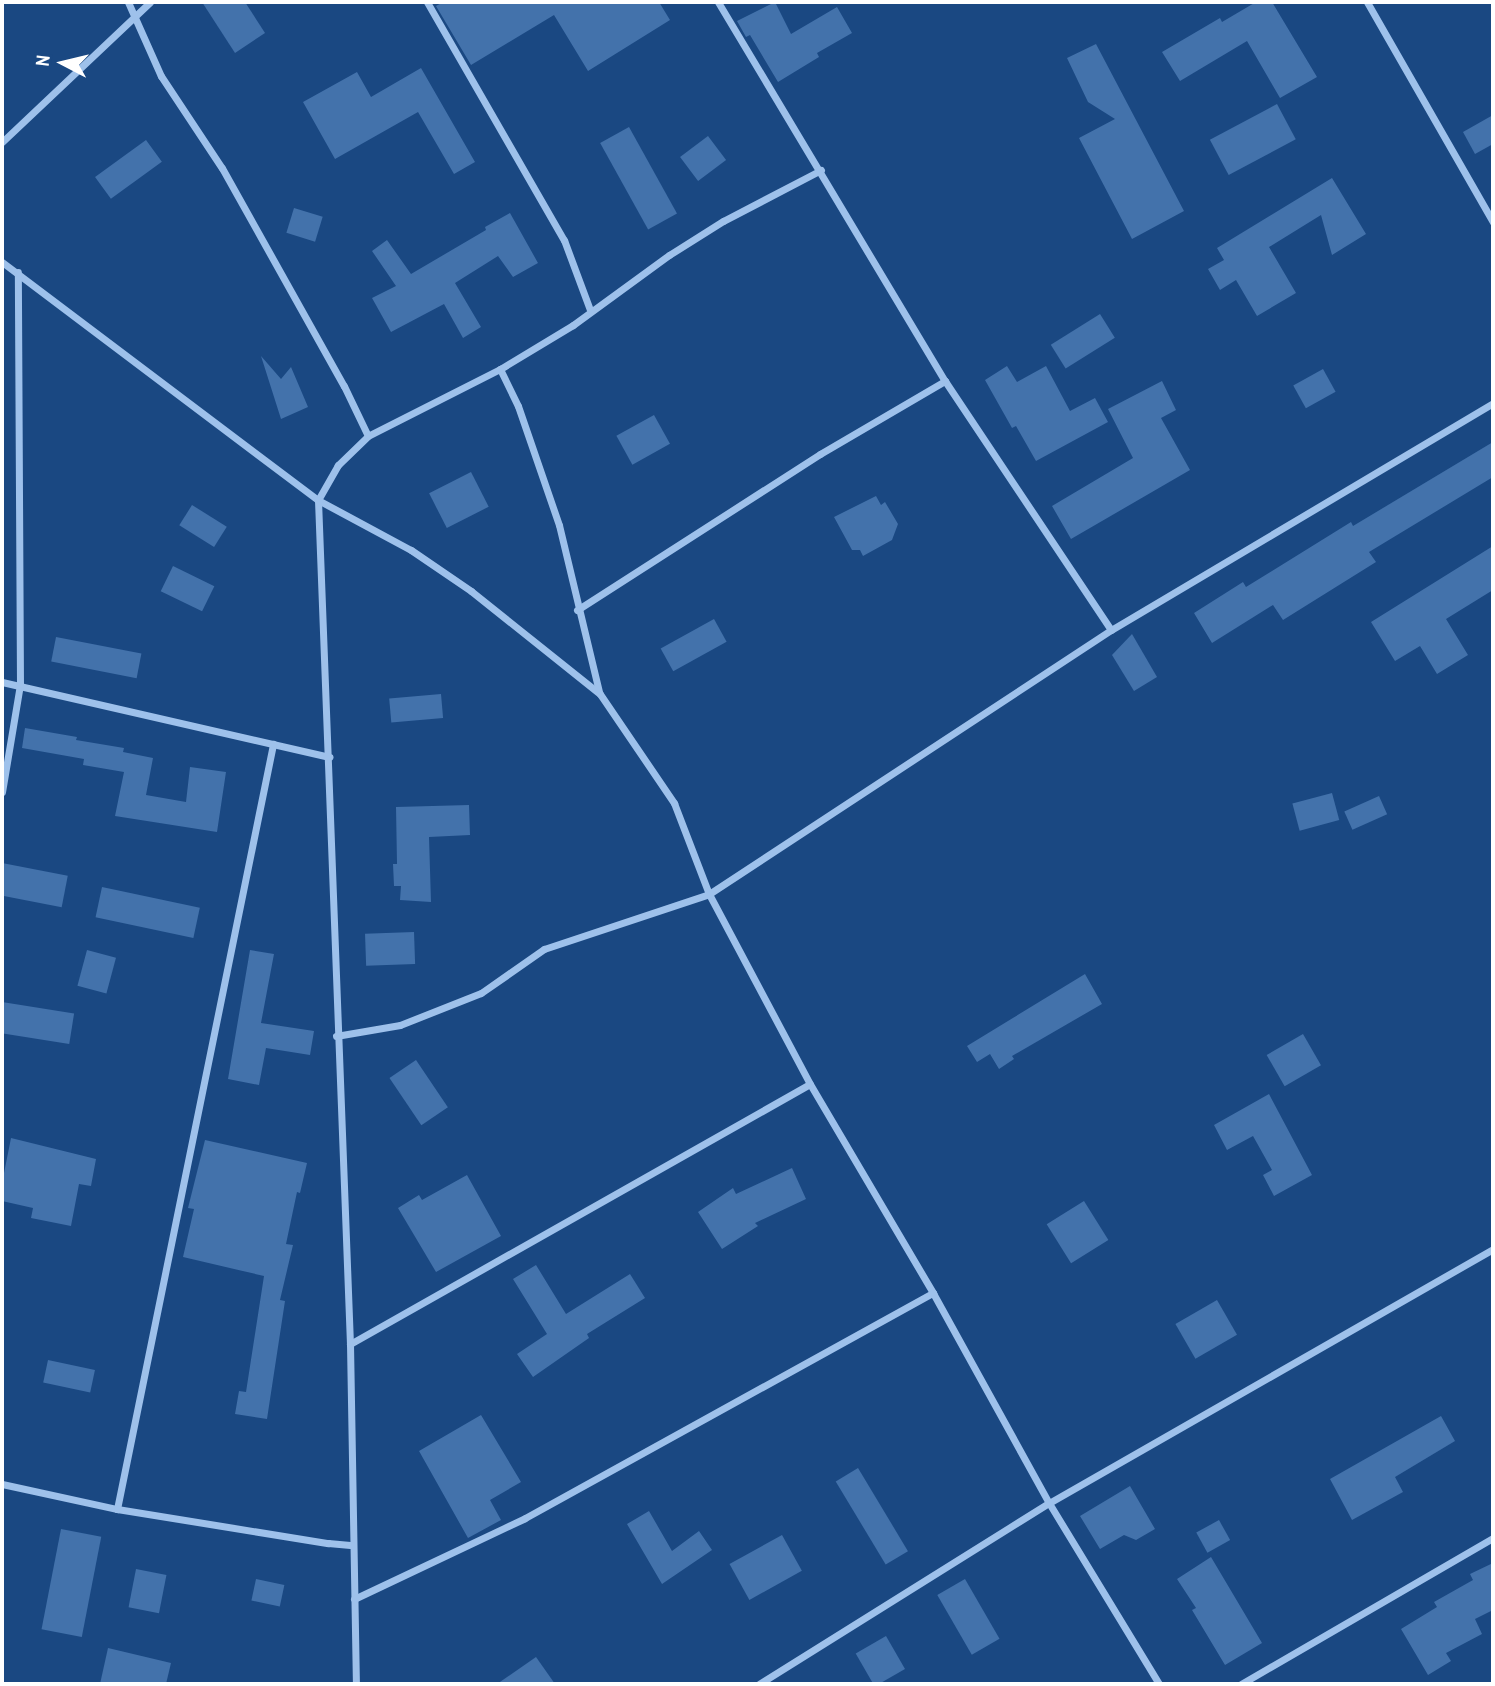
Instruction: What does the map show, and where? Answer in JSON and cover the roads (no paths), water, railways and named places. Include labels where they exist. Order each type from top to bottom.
[{"type":"street","points":[[128,2],[161,76],[222,168],[344,386],[369,436]]},
{"type":"street","points":[[2,142],[150,2]]},
{"type":"street","points":[[427,2],[564,240],[590,310]]},
{"type":"street","points":[[718,2],[945,381],[1111,630]]},
{"type":"street","points":[[1367,2],[1493,222]]},
{"type":"street","points":[[356,1684],[350,1344],[336,1036],[330,758],[318,500],[338,465],[369,436],[500,369],[573,325],[590,310],[723,221],[821,170]]},
{"type":"street","points":[[2,262],[318,500],[411,550],[471,592],[600,694],[674,803],[709,894],[810,1084],[933,1293],[1049,1503],[1159,1684]]},
{"type":"street","points":[[2,792],[20,685],[18,272]]},
{"type":"street","points":[[500,369],[518,406],[559,526],[577,610],[600,694]]},
{"type":"street","points":[[577,610],[820,454],[945,381]]},
{"type":"street","points":[[336,1036],[400,1025],[481,993],[544,949],[709,894],[1111,630],[1493,403]]},
{"type":"street","points":[[2,682],[330,758]]},
{"type":"street","points":[[117,1509],[273,744]]},
{"type":"street","points":[[350,1344],[810,1084]]},
{"type":"street","points":[[759,1684],[1049,1503],[1493,1249]]},
{"type":"street","points":[[354,1599],[525,1518],[933,1293]]},
{"type":"street","points":[[2,1485],[117,1509],[328,1544],[353,1545]]},
{"type":"street","points":[[1241,1684],[1493,1538]]}]
